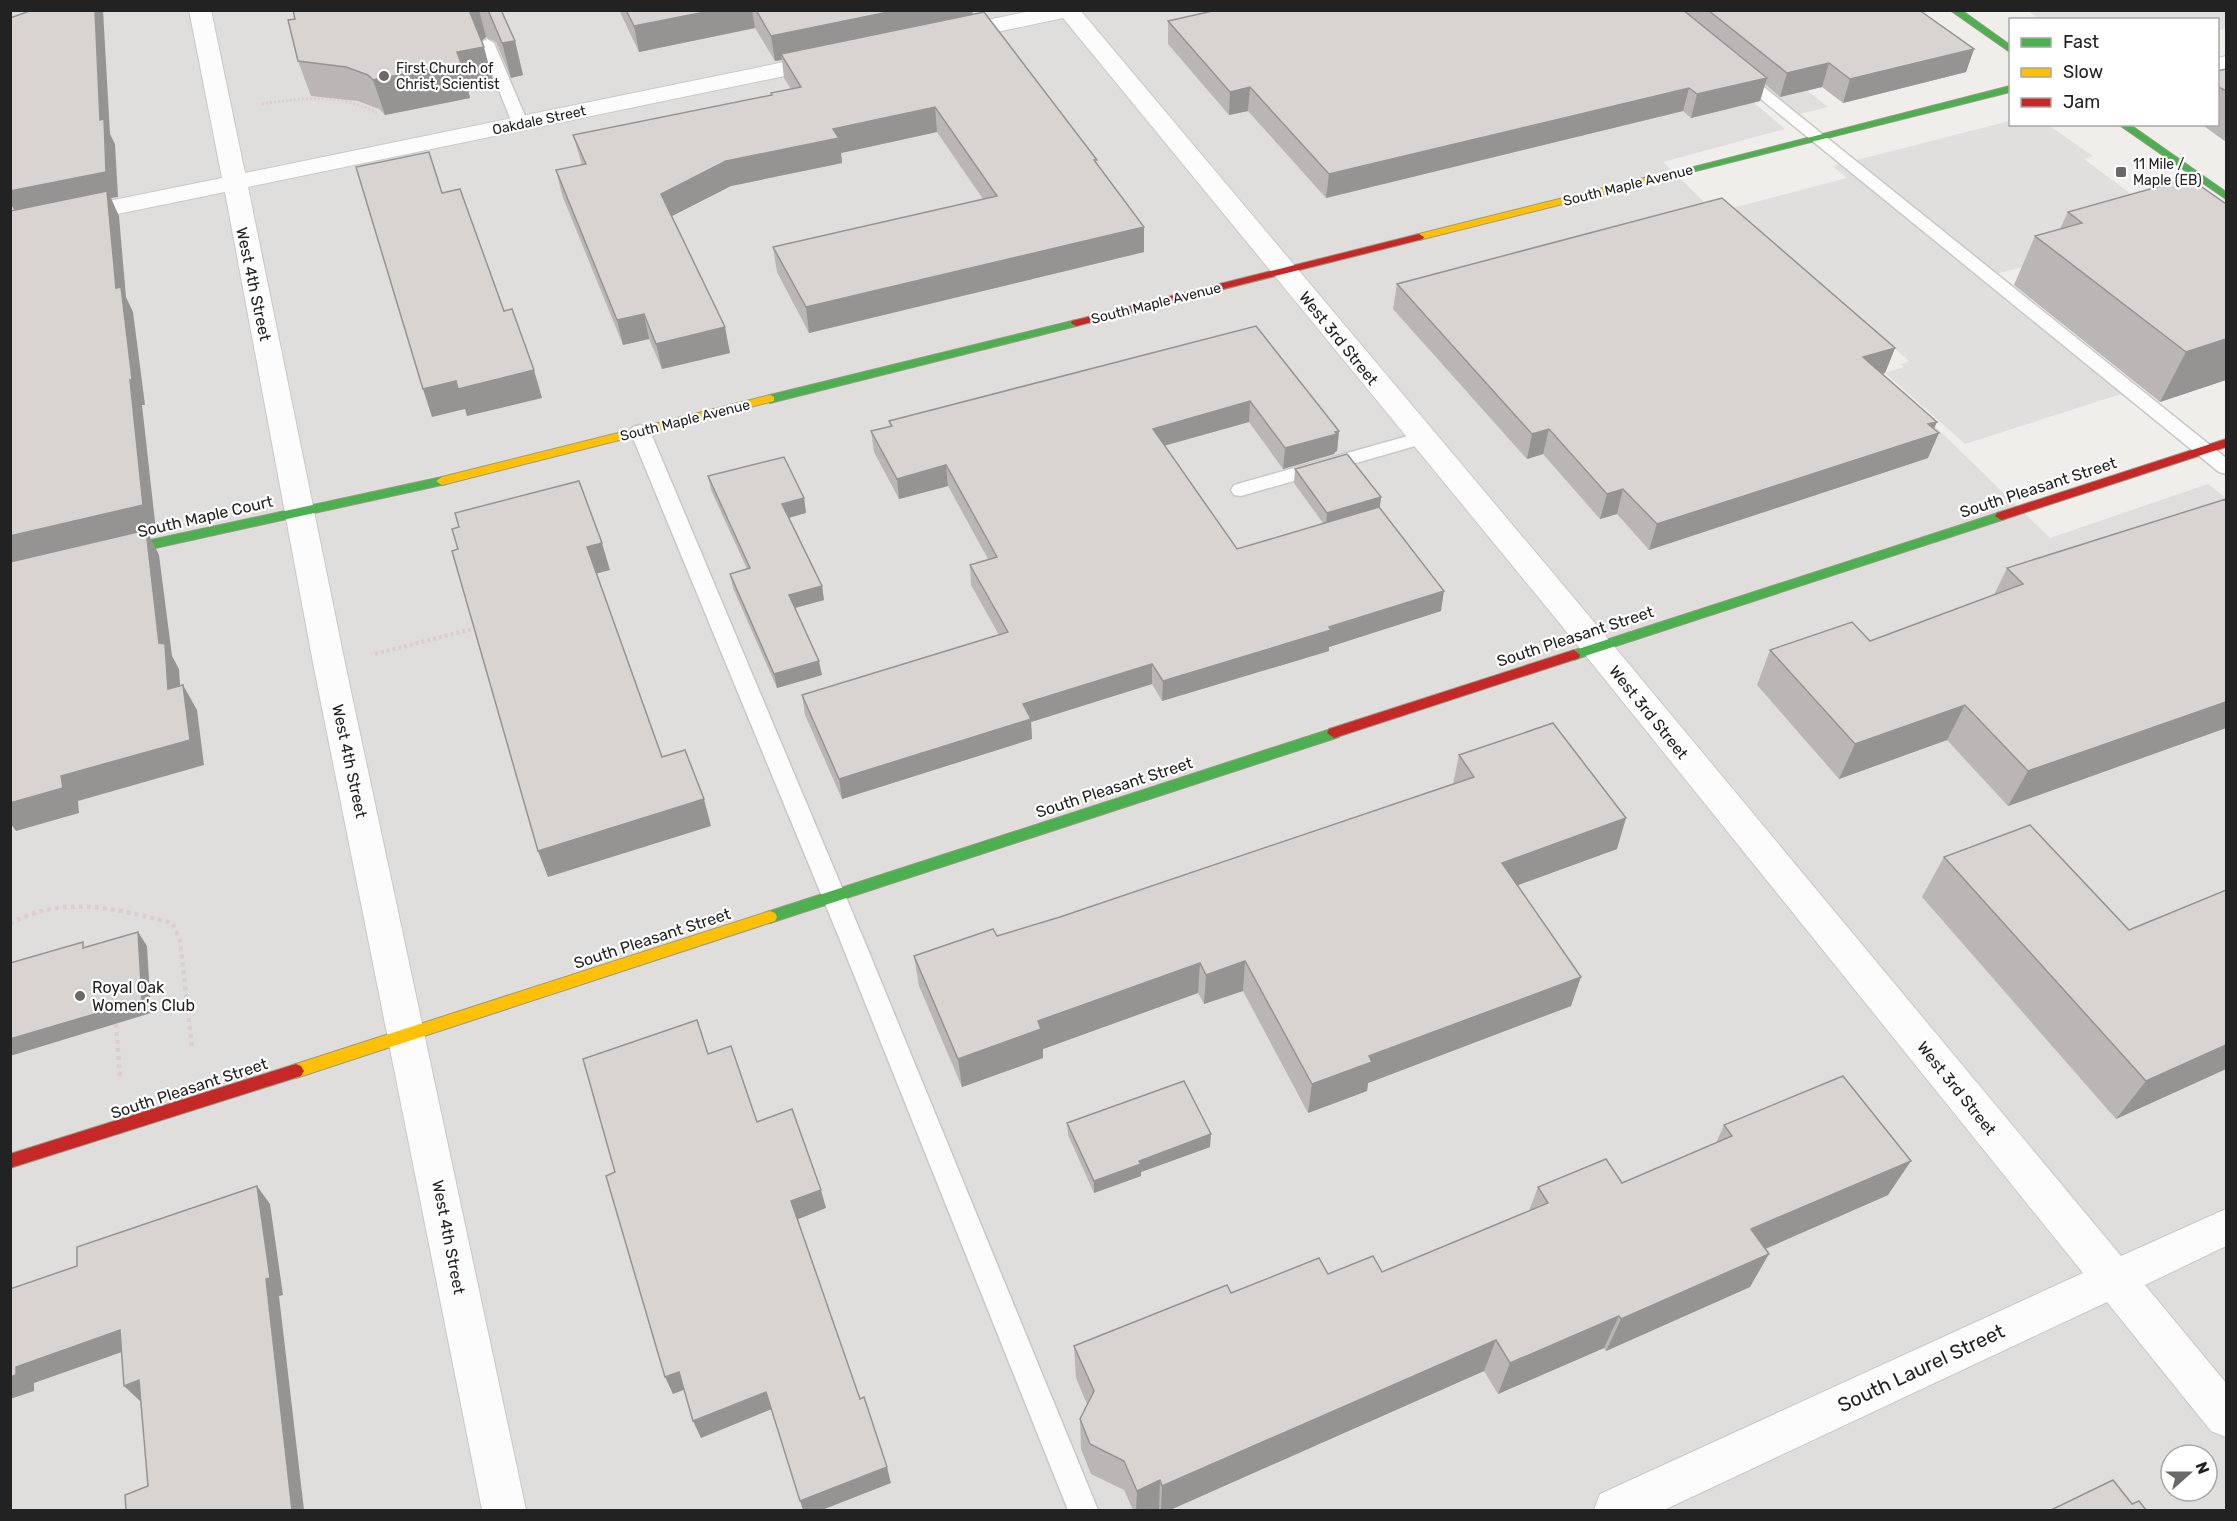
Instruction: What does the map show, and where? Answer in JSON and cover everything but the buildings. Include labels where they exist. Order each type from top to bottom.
[{"type":"street","name":"West 4th Street","points":[[200,10],[233,183],[301,511],[330,668],[408,1034],[504,1510]]},
{"type":"street","points":[[928,39],[1068,10]]},
{"type":"street","name":"West 3rd Street","points":[[1068,10],[1596,646],[2226,1416]]},
{"type":"street","points":[[1954,10],[2009,47]]},
{"type":"street","name":"Oakdale Street","points":[[10,229],[847,56]]},
{"type":"street","name":"South Maple Avenue","points":[[301,511],[372,499],[2009,89]]},
{"type":"street","points":[[2125,126],[2226,196]]},
{"type":"street","name":"South Pleasant Street","points":[[10,1161],[832,897],[1596,646],[2226,443]]},
{"type":"street","name":"South Maple Court","points":[[91,559],[301,511]]},
{"type":"street","name":"South Laurel Street","points":[[1616,1510],[2226,1227]]},
{"type":"lane","points":[[487,43],[520,123]]},
{"type":"lane","points":[[1728,66],[2226,468]]},
{"type":"lane","points":[[640,431],[1083,1510]]},
{"type":"lane","points":[[1241,490],[1422,438]]},
{"type":"path","points":[[257,105],[324,98],[358,103],[379,114]]},
{"type":"path","points":[[330,668],[408,643],[476,628]]},
{"type":"path","points":[[10,924],[19,918],[58,908],[109,907],[172,923],[180,940],[192,1048]]},
{"type":"path","points":[[116,1024],[121,1082]]},
{"type":"shaded area","points":[[10,11],[1646,11],[1785,129],[1663,162],[2050,538],[2208,484],[2226,498],[2226,1510],[11,1510]]},
{"type":"shaded area","points":[[2028,11],[2226,11],[2226,28],[2219,31],[2219,18],[2038,18]]},
{"type":"shaded area","points":[[1754,48],[1828,107],[1795,115],[1723,56]]},
{"type":"shaded area","points":[[2009,121],[2009,126],[2049,126],[2093,156],[2084,159],[2135,197],[2046,261],[1996,274],[2140,388],[1965,444],[1885,373],[1904,367],[1901,364],[1909,361],[1874,330],[1717,212],[1847,178],[1833,166]]},
{"type":"traffic: fast","points":[[1954,10],[2009,48]]},
{"type":"traffic: fast","points":[[1652,179],[2009,89]]},
{"type":"traffic: fast","points":[[2125,126],[2226,196]]},
{"type":"traffic: fast","points":[[770,399],[1076,323]]},
{"type":"traffic: fast","points":[[110,554],[442,481]]},
{"type":"traffic: fast","points":[[1574,655],[2001,516]]},
{"type":"traffic: fast","points":[[770,917],[1334,733]]},
{"type":"traffic: slow","points":[[1419,237],[1652,179]]},
{"type":"traffic: slow","points":[[442,481],[770,399]]},
{"type":"traffic: slow","points":[[296,1071],[770,917]]},
{"type":"traffic: jam","points":[[1076,323],[1419,237]]},
{"type":"traffic: jam","points":[[2001,516],[2226,443]]},
{"type":"traffic: jam","points":[[1334,733],[1574,655]]},
{"type":"traffic: jam","points":[[10,1161],[296,1071]]},
{"type":"place","name":"First Church of Christ, Scientist","points":[[384,76]]},
{"type":"place","name":"11 Mile / Maple (EB)","points":[[2121,172]]},
{"type":"place","name":"Royal Oak Women's Club","points":[[80,996]]}]
